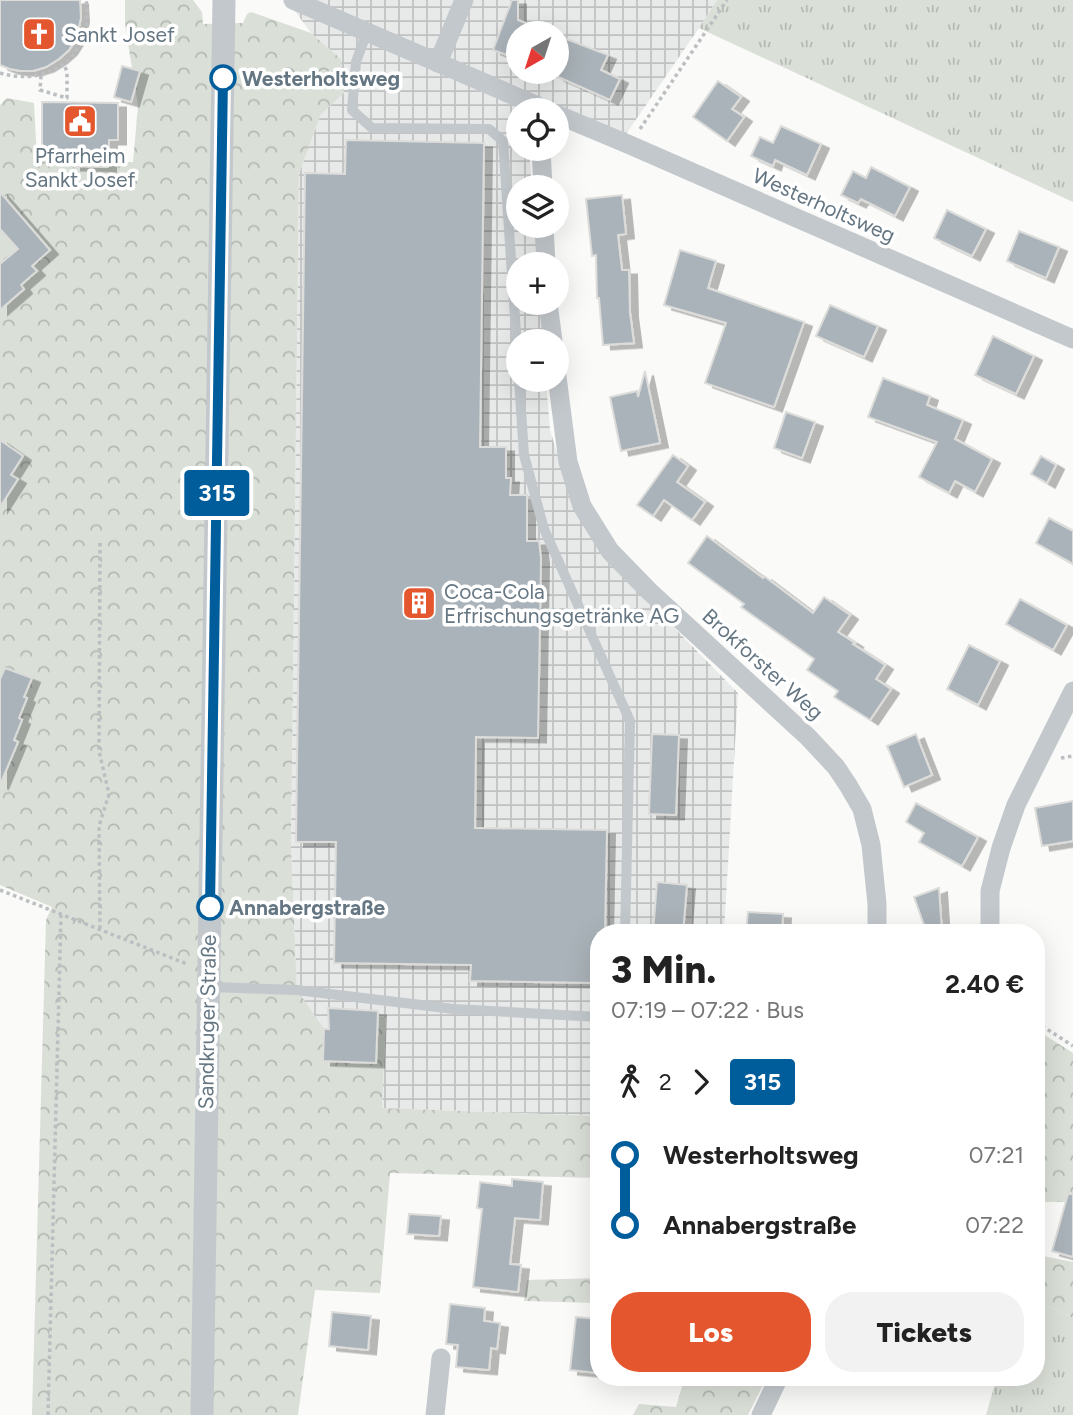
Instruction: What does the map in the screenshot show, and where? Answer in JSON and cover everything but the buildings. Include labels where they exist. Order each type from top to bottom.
[{"type":"street","name":"Sandkruger Straße","points":[[202,1415],[225,0]]},
{"type":"street","points":[[293,0],[316,5],[367,33],[518,98]]},
{"type":"street","points":[[438,63],[464,0]]},
{"type":"street","name":"Westerholtsweg","points":[[569,119],[1073,339]]},
{"type":"street","name":"Brokforster Weg","points":[[559,392],[568,461],[582,506],[610,551],[649,591],[808,737],[835,767],[855,797],[862,809],[871,845],[877,924]]},
{"type":"street","points":[[990,924],[990,891],[1000,848],[1017,805],[1073,691]]},
{"type":"street","points":[[435,1415],[441,1358]]},
{"type":"street","points":[[761,1415],[775,1386]]},
{"type":"lane","points":[[367,33],[356,62],[352,110],[372,128],[489,129],[503,141],[516,329]]},
{"type":"lane","points":[[520,392],[524,455],[544,529],[630,721],[625,924]]},
{"type":"lane","points":[[208,977],[454,1009],[590,1017]]},
{"type":"path","points":[[0,73],[21,78],[41,76],[64,64],[78,49],[86,32],[86,0]]},
{"type":"path","points":[[630,145],[727,0]]},
{"type":"path","points":[[83,38],[105,42]]},
{"type":"path","points":[[41,76],[40,89],[67,98],[67,72],[64,64]]},
{"type":"path","points":[[100,543],[99,751],[109,794],[99,826],[100,930]]},
{"type":"path","points":[[1067,757],[1073,756]]},
{"type":"path","points":[[0,890],[197,967],[208,977]]},
{"type":"path","points":[[48,1415],[61,915]]},
{"type":"path","points":[[1045,1028],[1073,1046]]},
{"type":"shaded area","points":[[287,0],[717,0],[624,137],[569,121],[569,98],[506,98],[506,161],[530,161],[531,175],[506,175],[506,238],[536,238],[537,252],[506,252],[506,315],[542,315],[543,329],[506,329],[506,392],[547,392],[550,430],[571,498],[603,555],[738,693],[725,924],[590,924],[590,1116],[382,1108],[386,1017],[378,1017],[376,1063],[323,1061],[297,990],[291,849],[299,174],[341,59],[311,33]]},
{"type":"green space","points":[[125,0],[193,0],[202,12],[203,24],[243,23],[251,12],[311,33],[341,59],[344,93],[321,114],[299,174],[291,848],[297,990],[324,1029],[323,1060],[376,1063],[378,1017],[386,1017],[382,1108],[590,1116],[590,1178],[390,1173],[380,1293],[315,1290],[298,1415],[32,1415],[46,920],[52,907],[0,885],[0,105],[7,98],[34,103],[37,160],[133,162],[138,106],[125,24]]},
{"type":"green space","points":[[717,0],[1073,0],[1073,202],[699,28]]},
{"type":"green space","points":[[1045,1035],[1073,1053],[1073,1202],[1045,1202]]},
{"type":"green space","points":[[1045,1256],[1073,1262],[1073,1318],[1045,1305]]},
{"type":"green space","points":[[590,1278],[590,1303],[524,1301],[527,1280]]},
{"type":"green space","points":[[1045,1305],[1073,1318],[1073,1415],[986,1415],[994,1386],[1045,1386]]},
{"type":"green space","points":[[682,1386],[762,1386],[748,1415],[633,1415],[639,1404],[676,1407]]},
{"type":"bus line","name":"315","points":[[210,907],[223,78]]},
{"type":"place","name":"Sankt Josef","points":[[39,34]]},
{"type":"place","name":"Westerholtsweg","points":[[223,78]]},
{"type":"place","name":"Pfarrheim Sankt Josef","points":[[80,121]]},
{"type":"place","name":"Coca-Cola Erfrischungsgetränke AG","points":[[419,603]]},
{"type":"place","name":"Annabergstraße","points":[[210,907]]}]
